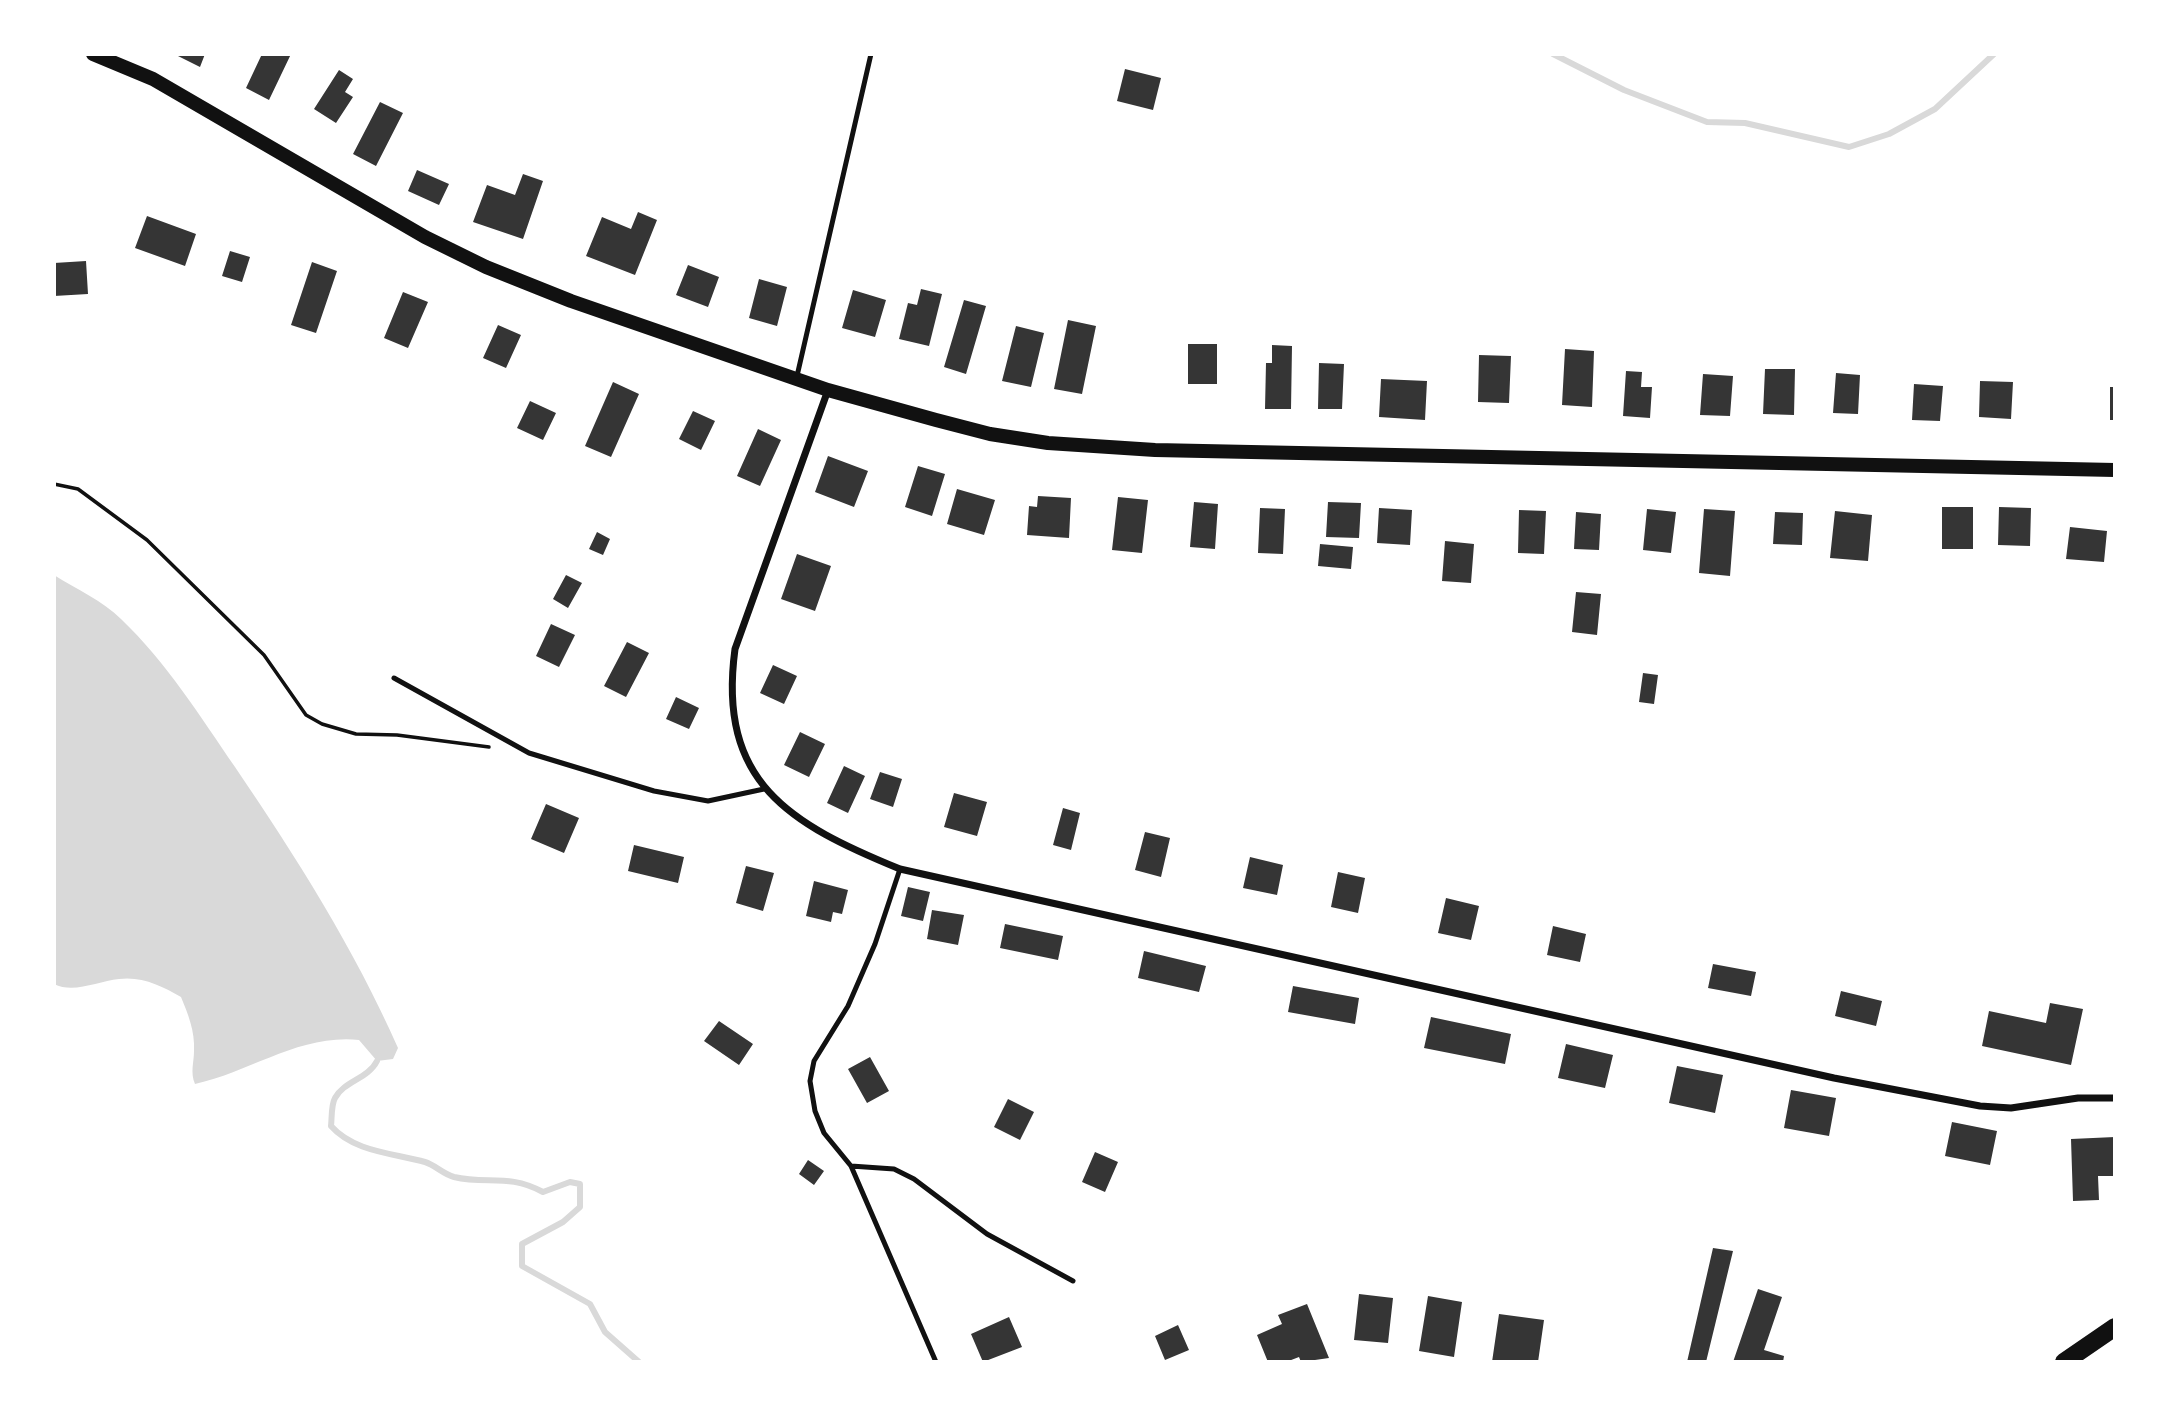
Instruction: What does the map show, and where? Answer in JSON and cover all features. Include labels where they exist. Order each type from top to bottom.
[{"type":"main road","points":[[93,54],[153,79],[347,193],[486,267],[571,302],[828,390],[990,433],[1048,443],[1154,450],[2115,470]]},
{"type":"main road","points":[[2064,1362],[2115,1327]]},
{"type":"street","points":[[828,390],[735,649],[730,688],[735,727],[748,762],[764,789],[806,825],[900,869],[1740,1057],[1967,1104],[2011,1108],[2078,1098],[2115,1098]]},
{"type":"lane","points":[[796,379],[871,54]]},
{"type":"lane","points":[[394,678],[529,753],[654,791],[708,801],[764,789]]},
{"type":"lane","points":[[900,869],[874,944],[848,1006],[814,1061],[810,1081],[815,1111],[824,1133],[851,1166],[936,1362]]},
{"type":"lane","points":[[851,1166],[894,1169],[914,1179],[987,1234],[1073,1281]]},
{"type":"path","points":[[54,484],[78,489],[147,540],[264,655],[306,715],[314,720],[356,734],[397,735],[490,747]]},
{"type":"shaded area","points":[[54,575],[98,601],[121,619],[168,671],[195,709],[280,835],[343,939],[398,1048],[393,1059],[377,1061],[359,1040],[337,1040],[296,1048],[195,1084],[192,1071],[193,1037],[181,997],[144,980],[127,978],[70,988],[54,984]]},
{"type":"building","points":[[174,54],[205,54],[200,67]]},
{"type":"building","points":[[262,54],[291,54],[269,100],[246,88]]},
{"type":"building","points":[[1125,69],[1161,78],[1153,110],[1117,101]]},
{"type":"building","points":[[339,70],[353,79],[345,92],[353,97],[336,123],[314,109]]},
{"type":"building","points":[[380,102],[403,113],[376,166],[353,154]]},
{"type":"building","points":[[417,170],[449,184],[439,205],[408,191]]},
{"type":"building","points":[[523,174],[543,181],[523,239],[473,222],[487,185],[515,195]]},
{"type":"building","points":[[638,212],[657,220],[635,275],[586,256],[602,217],[631,229]]},
{"type":"building","points":[[147,216],[196,234],[185,266],[135,248]]},
{"type":"building","points":[[230,251],[250,257],[242,282],[222,276]]},
{"type":"building","points":[[86,261],[88,294],[54,296],[54,263]]},
{"type":"building","points":[[312,262],[337,271],[316,333],[291,325]]},
{"type":"building","points":[[688,265],[719,277],[708,307],[676,295]]},
{"type":"building","points":[[759,279],[787,287],[777,326],[749,318]]},
{"type":"building","points":[[921,289],[942,294],[929,346],[899,339],[908,303],[917,305]]},
{"type":"building","points":[[853,290],[886,300],[875,337],[842,328]]},
{"type":"building","points":[[403,292],[428,302],[408,348],[384,338]]},
{"type":"building","points":[[964,300],[986,306],[966,374],[944,367]]},
{"type":"building","points":[[1068,320],[1096,326],[1082,394],[1054,389]]},
{"type":"building","points":[[498,325],[521,335],[506,368],[483,358]]},
{"type":"building","points":[[1016,326],[1044,333],[1031,387],[1002,381]]},
{"type":"building","points":[[1188,344],[1217,344],[1217,384],[1188,384]]},
{"type":"building","points":[[1272,345],[1292,346],[1291,409],[1265,409],[1266,363],[1272,363]]},
{"type":"building","points":[[1565,349],[1594,351],[1592,407],[1562,405]]},
{"type":"building","points":[[1479,355],[1511,356],[1509,403],[1478,402]]},
{"type":"building","points":[[1319,363],[1344,364],[1342,409],[1318,409]]},
{"type":"building","points":[[1765,369],[1795,369],[1794,415],[1763,414]]},
{"type":"building","points":[[1626,371],[1642,372],[1641,387],[1652,387],[1650,418],[1623,416]]},
{"type":"building","points":[[1836,373],[1860,375],[1858,414],[1833,413]]},
{"type":"building","points":[[1703,374],[1733,376],[1730,416],[1700,415]]},
{"type":"building","points":[[1381,379],[1427,381],[1425,420],[1379,417]]},
{"type":"building","points":[[1980,381],[2013,382],[2011,419],[1979,417]]},
{"type":"building","points":[[613,382],[639,394],[611,457],[585,446]]},
{"type":"building","points":[[1914,384],[1943,386],[1940,421],[1912,420]]},
{"type":"building","points":[[2110,387],[2115,387],[2115,420],[2110,420]]},
{"type":"building","points":[[530,401],[556,413],[543,440],[517,428]]},
{"type":"building","points":[[693,411],[715,421],[701,450],[679,439]]},
{"type":"building","points":[[758,429],[781,440],[760,486],[737,476]]},
{"type":"building","points":[[828,456],[868,471],[854,507],[815,492]]},
{"type":"building","points":[[918,466],[945,474],[932,516],[905,507]]},
{"type":"building","points":[[957,489],[995,500],[984,535],[947,524]]},
{"type":"building","points":[[1038,496],[1071,498],[1069,538],[1027,535],[1029,506],[1037,507]]},
{"type":"building","points":[[1118,497],[1148,500],[1142,553],[1112,550]]},
{"type":"building","points":[[1194,502],[1218,504],[1215,549],[1190,547]]},
{"type":"building","points":[[1328,502],[1361,503],[1359,538],[1326,537]]},
{"type":"building","points":[[1942,507],[1973,507],[1973,549],[1942,549]]},
{"type":"building","points":[[1999,507],[2031,508],[2030,546],[1998,545]]},
{"type":"building","points":[[1260,508],[1285,509],[1283,554],[1258,553]]},
{"type":"building","points":[[1379,508],[1412,510],[1410,545],[1377,543]]},
{"type":"building","points":[[1647,509],[1676,512],[1671,553],[1643,550]]},
{"type":"building","points":[[1704,509],[1735,511],[1730,576],[1699,573]]},
{"type":"building","points":[[1519,510],[1546,511],[1544,554],[1518,553]]},
{"type":"building","points":[[1835,511],[1872,515],[1868,561],[1830,558]]},
{"type":"building","points":[[1576,512],[1601,514],[1599,550],[1574,549]]},
{"type":"building","points":[[1775,512],[1803,513],[1802,545],[1773,544]]},
{"type":"building","points":[[2070,527],[2107,531],[2104,562],[2066,559]]},
{"type":"building","points":[[597,532],[610,539],[603,555],[589,549]]},
{"type":"building","points":[[1445,541],[1474,544],[1471,583],[1442,581]]},
{"type":"building","points":[[1320,544],[1353,547],[1351,569],[1318,566]]},
{"type":"building","points":[[797,554],[831,566],[815,611],[781,599]]},
{"type":"building","points":[[566,575],[582,583],[568,608],[553,599]]},
{"type":"building","points":[[1576,592],[1601,594],[1597,635],[1572,632]]},
{"type":"building","points":[[551,624],[575,635],[559,667],[536,656]]},
{"type":"building","points":[[627,642],[649,653],[626,697],[604,686]]},
{"type":"building","points":[[773,665],[797,676],[784,704],[760,693]]},
{"type":"building","points":[[1643,673],[1658,675],[1654,704],[1639,702]]},
{"type":"building","points":[[676,697],[699,708],[689,729],[666,719]]},
{"type":"building","points":[[800,732],[825,744],[809,777],[784,765]]},
{"type":"building","points":[[844,766],[865,776],[848,813],[827,803]]},
{"type":"building","points":[[880,772],[902,779],[893,807],[870,799]]},
{"type":"building","points":[[954,793],[987,802],[977,836],[944,827]]},
{"type":"building","points":[[546,804],[579,818],[564,853],[531,839]]},
{"type":"building","points":[[1063,808],[1080,813],[1071,850],[1053,845]]},
{"type":"building","points":[[1145,832],[1170,838],[1161,877],[1135,870]]},
{"type":"building","points":[[634,845],[684,857],[678,883],[628,871]]},
{"type":"building","points":[[1250,857],[1283,865],[1277,895],[1243,888]]},
{"type":"building","points":[[746,866],[774,873],[763,911],[736,903]]},
{"type":"building","points":[[1338,872],[1365,878],[1358,913],[1331,907]]},
{"type":"building","points":[[814,881],[848,890],[842,914],[833,912],[831,922],[806,916]]},
{"type":"building","points":[[908,887],[930,892],[923,921],[901,916]]},
{"type":"building","points":[[1446,898],[1479,906],[1471,940],[1438,933]]},
{"type":"building","points":[[932,910],[964,915],[958,945],[927,939]]},
{"type":"building","points":[[1005,924],[1063,936],[1058,960],[1000,948]]},
{"type":"building","points":[[1553,926],[1586,934],[1580,962],[1547,955]]},
{"type":"building","points":[[1144,951],[1206,966],[1199,992],[1138,978]]},
{"type":"building","points":[[1713,964],[1756,972],[1751,996],[1708,988]]},
{"type":"building","points":[[1293,986],[1359,998],[1355,1024],[1288,1012]]},
{"type":"building","points":[[1841,991],[1882,1001],[1876,1026],[1835,1016]]},
{"type":"building","points":[[2050,1003],[2083,1009],[2071,1065],[1982,1046],[1989,1011],[2046,1023]]},
{"type":"building","points":[[1431,1017],[1511,1034],[1505,1064],[1424,1048]]},
{"type":"building","points":[[719,1021],[753,1044],[739,1065],[704,1041]]},
{"type":"building","points":[[1566,1044],[1613,1055],[1605,1088],[1558,1078]]},
{"type":"building","points":[[870,1057],[889,1091],[867,1103],[848,1069]]},
{"type":"building","points":[[1677,1066],[1723,1075],[1715,1113],[1669,1103]]},
{"type":"building","points":[[1791,1090],[1836,1098],[1829,1136],[1784,1128]]},
{"type":"building","points":[[1008,1099],[1034,1112],[1020,1140],[994,1127]]},
{"type":"building","points":[[1952,1122],[1997,1131],[1990,1165],[1945,1156]]},
{"type":"building","points":[[2115,1137],[2115,1176],[2098,1176],[2099,1200],[2073,1201],[2071,1139]]},
{"type":"building","points":[[1095,1152],[1118,1162],[1105,1192],[1082,1182]]},
{"type":"building","points":[[808,1160],[824,1171],[814,1185],[799,1174]]},
{"type":"building","points":[[1713,1248],[1733,1251],[1706,1362],[1687,1362]]},
{"type":"building","points":[[1758,1289],[1782,1297],[1764,1350],[1784,1356],[1783,1362],[1733,1362]]},
{"type":"building","points":[[1359,1294],[1393,1298],[1388,1343],[1354,1340]]},
{"type":"building","points":[[1428,1296],[1462,1302],[1454,1357],[1419,1351]]},
{"type":"building","points":[[1307,1304],[1329,1358],[1301,1362],[1299,1357],[1286,1362],[1268,1362],[1257,1335],[1282,1324],[1278,1315]]},
{"type":"building","points":[[1499,1314],[1544,1320],[1538,1362],[1492,1362]]},
{"type":"building","points":[[1009,1317],[1022,1347],[983,1362],[971,1334]]},
{"type":"building","points":[[1178,1325],[1189,1350],[1165,1360],[1155,1336]]},
{"type":"waterway","points":[[1553,54],[1624,90],[1707,122],[1745,123],[1849,147],[1889,134],[1935,109],[1994,54]]},
{"type":"waterway","points":[[377,1061],[368,1072],[339,1092],[333,1104],[331,1126],[340,1135],[362,1146],[425,1162],[454,1177],[508,1181],[543,1192],[570,1182],[580,1184],[580,1207],[563,1222],[522,1244],[522,1266],[590,1304],[605,1332],[639,1362]]}]
